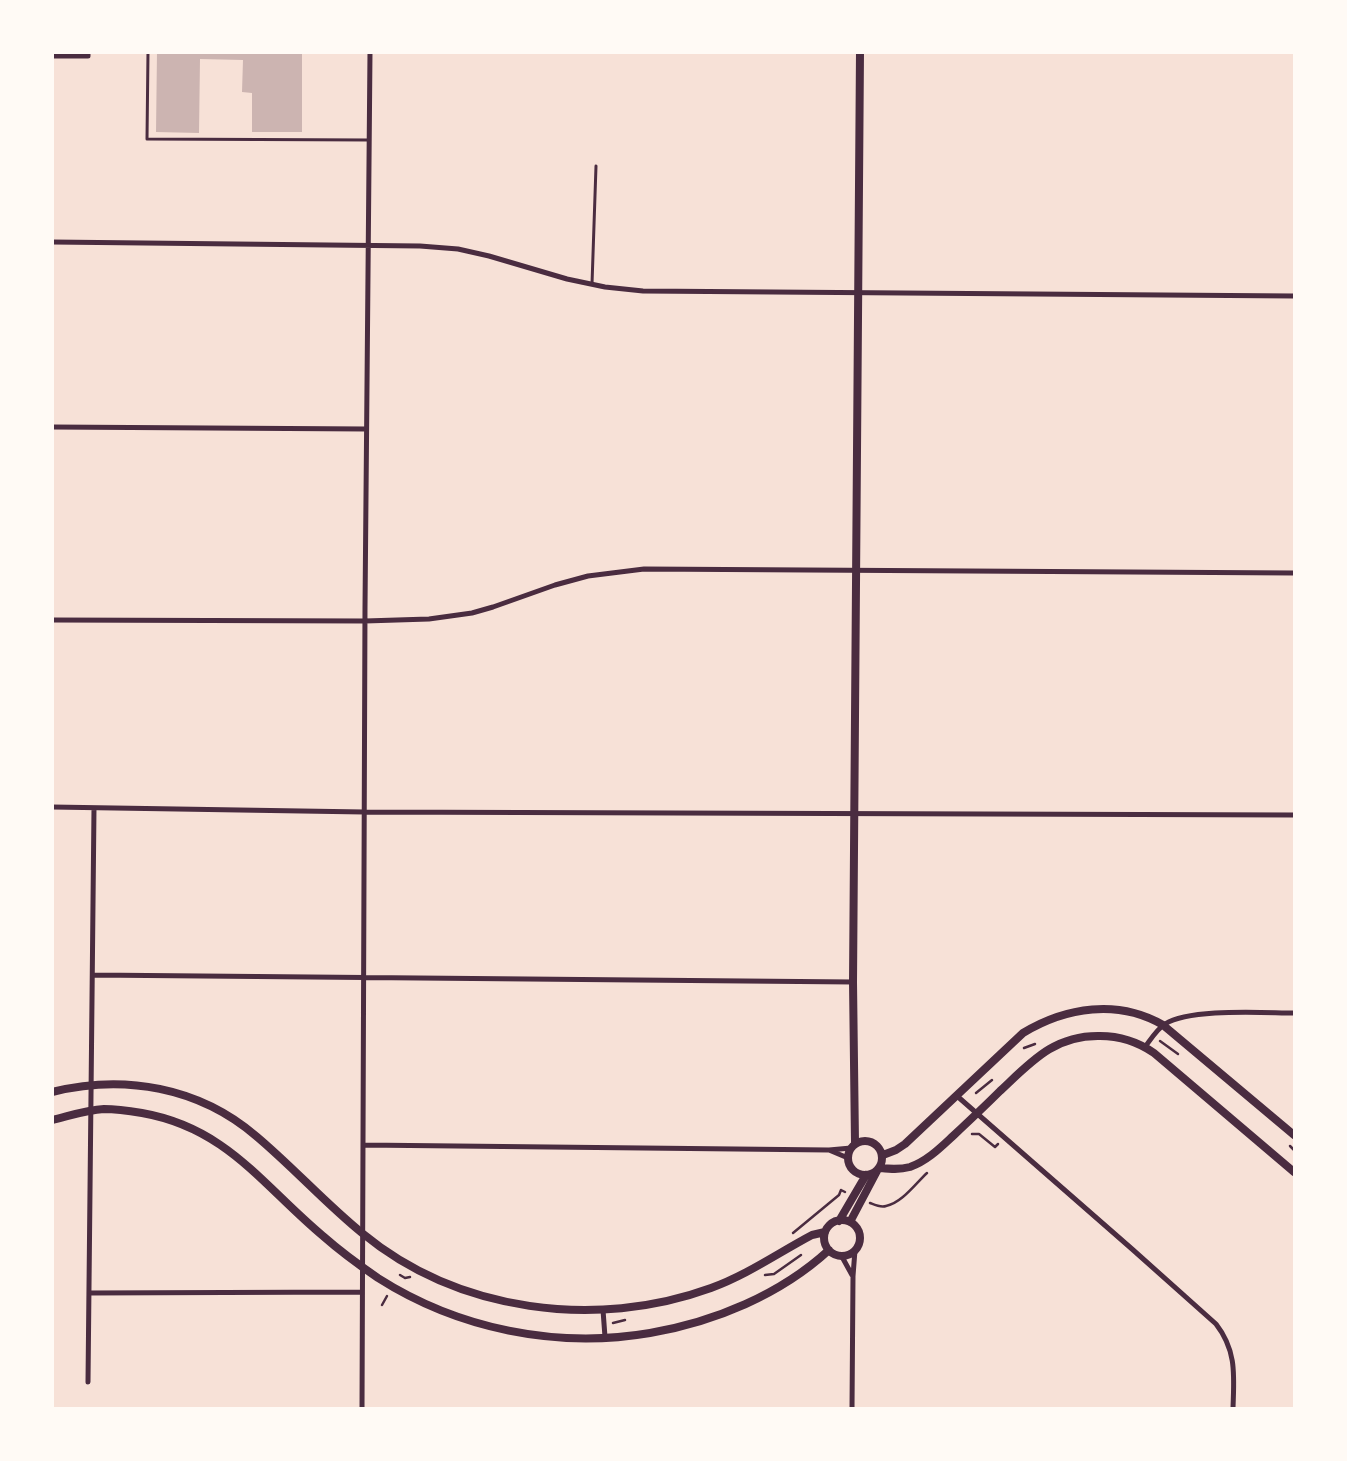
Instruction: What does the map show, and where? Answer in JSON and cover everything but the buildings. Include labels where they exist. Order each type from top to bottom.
[{"type":"street","points":[[362,1408],[366,429],[370,52]]},
{"type":"street","points":[[860,52],[860,292],[853,982],[854,1121],[853,1145],[848,1158],[849,1163],[854,1171],[860,1175],[866,1175],[878,1170],[894,1170],[922,1162],[1047,1049],[1081,1037],[1106,1036],[1145,1047],[1163,1060],[1294,1172]]},
{"type":"street","points":[[52,56],[88,54]]},
{"type":"street","points":[[52,242],[368,245],[458,249],[592,284],[643,291],[1294,296]]},
{"type":"street","points":[[52,428],[366,429]]},
{"type":"street","points":[[52,620],[365,621],[429,619],[493,608],[554,585],[588,576],[644,569],[1294,573]]},
{"type":"street","points":[[52,808],[364,812],[1294,815]]},
{"type":"street","points":[[88,1382],[94,808]]},
{"type":"street","points":[[92,975],[853,982]]},
{"type":"street","points":[[883,1154],[901,1148],[1023,1033],[1046,1020],[1081,1010],[1120,1010],[1149,1018],[1163,1025],[1294,1136]]},
{"type":"street","points":[[1145,1047],[1163,1025],[1181,1018],[1206,1014],[1294,1013]]},
{"type":"street","points":[[52,1092],[92,1084],[144,1085],[176,1093],[209,1105],[255,1135],[362,1234],[411,1267],[466,1290],[519,1305],[558,1310],[603,1310],[654,1304],[713,1288],[767,1262],[812,1234],[825,1232]]},
{"type":"street","points":[[957,1096],[1132,1248],[1216,1324],[1228,1343],[1231,1352],[1234,1371],[1233,1408]]},
{"type":"street","points":[[52,1120],[92,1110],[117,1110],[158,1117],[191,1128],[219,1143],[252,1169],[322,1236],[378,1278],[419,1302],[461,1318],[528,1334],[569,1338],[605,1338],[672,1329],[722,1313],[754,1300],[812,1266],[829,1250]]},
{"type":"street","points":[[854,1121],[865,1140]]},
{"type":"street","points":[[363,1145],[829,1150],[853,1145],[865,1140],[877,1144],[883,1154],[883,1161],[850,1222]]},
{"type":"street","points":[[829,1150],[848,1158]]},
{"type":"street","points":[[839,1221],[866,1175]]},
{"type":"street","points":[[852,1408],[853,1276],[855,1250],[860,1236],[856,1227],[850,1222],[839,1221],[831,1225],[825,1232],[825,1242],[829,1250],[841,1256],[853,1276]]},
{"type":"street","points":[[841,1256],[855,1250]]},
{"type":"street","points":[[89,1293],[362,1292]]},
{"type":"street","points":[[603,1310],[605,1338]]},
{"type":"lane","points":[[148,52],[147,139],[369,140]]},
{"type":"lane","points":[[592,284],[596,166]]},
{"type":"path","points":[[976,1094],[986,1085]]},
{"type":"path","points":[[969,1134],[979,1134],[995,1147]]},
{"type":"path","points":[[878,1206],[886,1206],[899,1200],[928,1172]]},
{"type":"path","points":[[793,1232],[839,1195],[840,1190]]},
{"type":"path","points":[[400,1275],[405,1278]]}]
